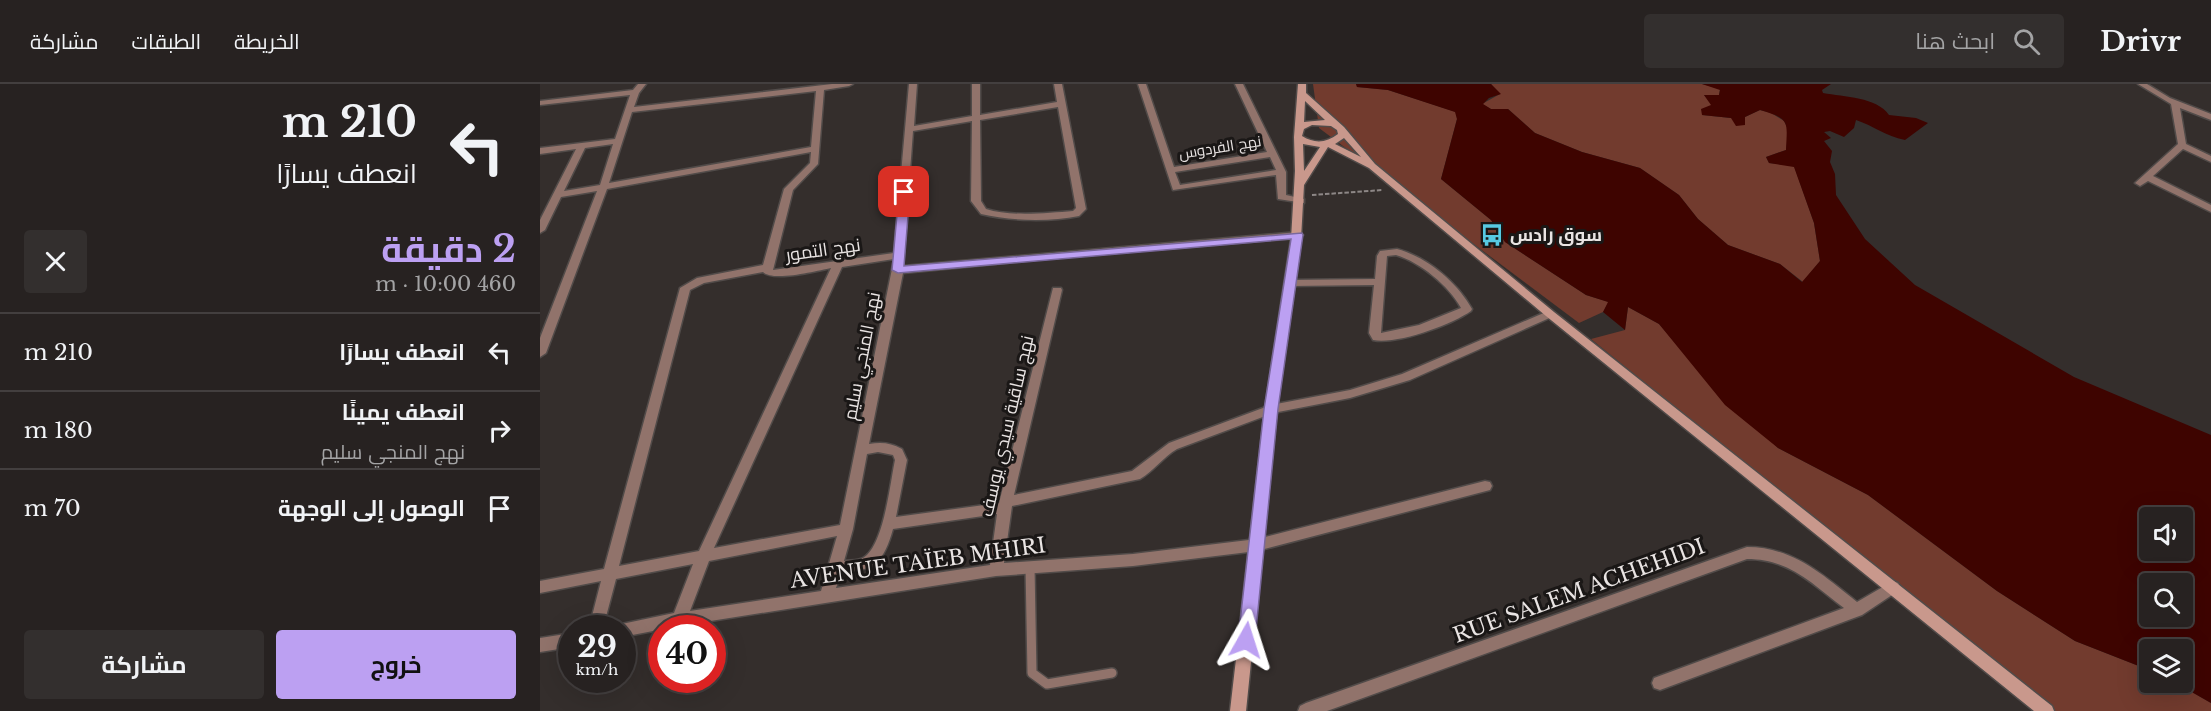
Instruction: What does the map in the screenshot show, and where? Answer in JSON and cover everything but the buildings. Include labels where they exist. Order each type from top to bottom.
[{"type":"street","points":[[628,110],[849,84]]},
{"type":"street","name":"نهج المنجي سليم","points":[[828,596],[846,529],[898,270],[913,84]]},
{"type":"street","points":[[976,84],[978,118],[976,201],[982,211],[996,214],[1078,214],[1081,209],[1058,84]]},
{"type":"street","name":"نهج الفردوس","points":[[1142,84],[1176,188],[1281,172]]},
{"type":"street","points":[[1239,84],[1281,172],[1281,197],[1300,194]]},
{"type":"street","points":[[2142,84],[2175,103],[2211,117]]},
{"type":"street","name":"نهج التمور","points":[[816,87],[814,164],[789,189],[766,268],[770,273],[776,273],[900,255]]},
{"type":"street","points":[[540,353],[603,188],[628,110],[639,88]]},
{"type":"street","points":[[540,103],[639,88]]},
{"type":"street","points":[[1302,88],[1372,166]]},
{"type":"street","points":[[1238,711],[1271,409],[1298,235],[1299,132],[1302,88]]},
{"type":"street","points":[[2175,103],[2176,114],[2182,128],[2182,146],[2144,180],[2211,209]]},
{"type":"street","points":[[909,129],[1061,104]]},
{"type":"street","points":[[1299,132],[1316,122],[1334,124]]},
{"type":"street","points":[[1299,132],[1310,144],[1327,144],[1339,139],[1342,132]]},
{"type":"street","points":[[540,151],[618,141]]},
{"type":"street","points":[[1327,144],[1372,166],[1550,314],[2046,711]]},
{"type":"street","points":[[1300,194],[1327,144]]},
{"type":"street","points":[[540,230],[582,145]]},
{"type":"street","points":[[2182,146],[2211,159]]},
{"type":"street","points":[[540,205],[555,199],[603,188],[814,149]]},
{"type":"street","name":"نهج الفردوس","points":[[1171,170],[1274,154]]},
{"type":"street","points":[[898,270],[1298,235]]},
{"type":"street","points":[[1403,252],[1463,300],[1467,309],[1390,337],[1379,338],[1375,333],[1378,282],[1384,253],[1403,252]]},
{"type":"street","points":[[681,615],[704,555],[838,265]]},
{"type":"street","points":[[599,615],[685,288],[701,279],[766,268]]},
{"type":"street","points":[[1290,283],[1378,282]]},
{"type":"street","name":"نهج ساقية سيدي يوسف","points":[[996,570],[1005,505],[1057,290]]},
{"type":"street","points":[[887,524],[1005,505],[1135,475],[1148,468],[1167,448],[1271,409],[1377,387],[1406,377],[1550,314]]},
{"type":"street","points":[[836,567],[871,560],[877,554],[887,524],[900,460],[898,452],[890,448],[862,450]]},
{"type":"street","name":"AVENUE TAÏEB MHIRI","points":[[705,615],[996,570],[1133,560],[1257,545],[1485,486]]},
{"type":"street","points":[[540,587],[846,529]]},
{"type":"street","name":"RUE SALEM ACHEHIDI","points":[[1305,711],[1747,554],[1767,554],[1790,560],[1857,610]]},
{"type":"street","points":[[1660,683],[1857,610],[1893,587]]},
{"type":"street","points":[[540,645],[558,642]]},
{"type":"lane","points":[[1030,567],[1032,673],[1047,684],[1112,673]]},
{"type":"path","points":[[1300,194],[1400,189]]},
{"type":"shaded area","points":[[1313,84],[1356,84],[1357,87],[1388,90],[1456,112],[1457,119],[1441,179],[1491,220],[1505,242],[1586,295],[1609,302],[1603,312],[1579,323],[1319,128]]},
{"type":"shaded area","points":[[1356,84],[1491,84],[1501,94],[1489,98],[1483,104],[1491,109],[1508,109],[1535,133],[1582,152],[1640,168],[1679,195],[1698,219],[1728,245],[1780,264],[1802,282],[1820,261],[1814,223],[1794,167],[1769,163],[1766,157],[1786,150],[1785,123],[1777,116],[1760,110],[1745,117],[1745,125],[1736,126],[1731,118],[1702,115],[1701,109],[1711,105],[1704,95],[1719,95],[1720,90],[1702,84],[1831,84],[1822,90],[1823,93],[1868,101],[1884,109],[1889,115],[1916,118],[1928,123],[1905,140],[1856,120],[1854,128],[1844,137],[1830,131],[1824,132],[1831,138],[1824,141],[1832,151],[1830,162],[1835,174],[1836,195],[1865,239],[1915,285],[2074,377],[2211,435],[2211,703],[2193,693],[2193,639],[2139,639],[2139,666],[2075,641],[1997,591],[1868,495],[1778,448],[1725,405],[1659,324],[1628,307],[1625,330],[1603,312],[1608,302],[1586,295],[1505,242],[1491,220],[1441,179],[1457,119],[1455,112],[1388,90],[1357,87]]},
{"type":"shaded area","points":[[1491,84],[1702,84],[1720,89],[1719,95],[1704,95],[1712,105],[1702,115],[1731,118],[1745,117],[1760,110],[1771,113],[1784,121],[1789,131],[1786,150],[1766,157],[1769,163],[1794,166],[1814,223],[1820,261],[1803,282],[1780,264],[1728,245],[1698,219],[1679,195],[1640,168],[1582,152],[1535,133],[1508,109],[1491,109],[1482,104],[1500,94]]},
{"type":"shaded area","points":[[1628,307],[1659,324],[1693,363],[1778,448],[1868,495],[1997,591],[2075,641],[2139,666],[2139,693],[2193,693],[2211,703],[2211,711],[2049,711],[1591,339],[1625,330]]},
{"type":"place","name":"سوق رادس","points":[[1492,235]]},
{"type":"route","points":[[904,192],[898,270],[1298,235],[1271,409],[1246,640]]}]
